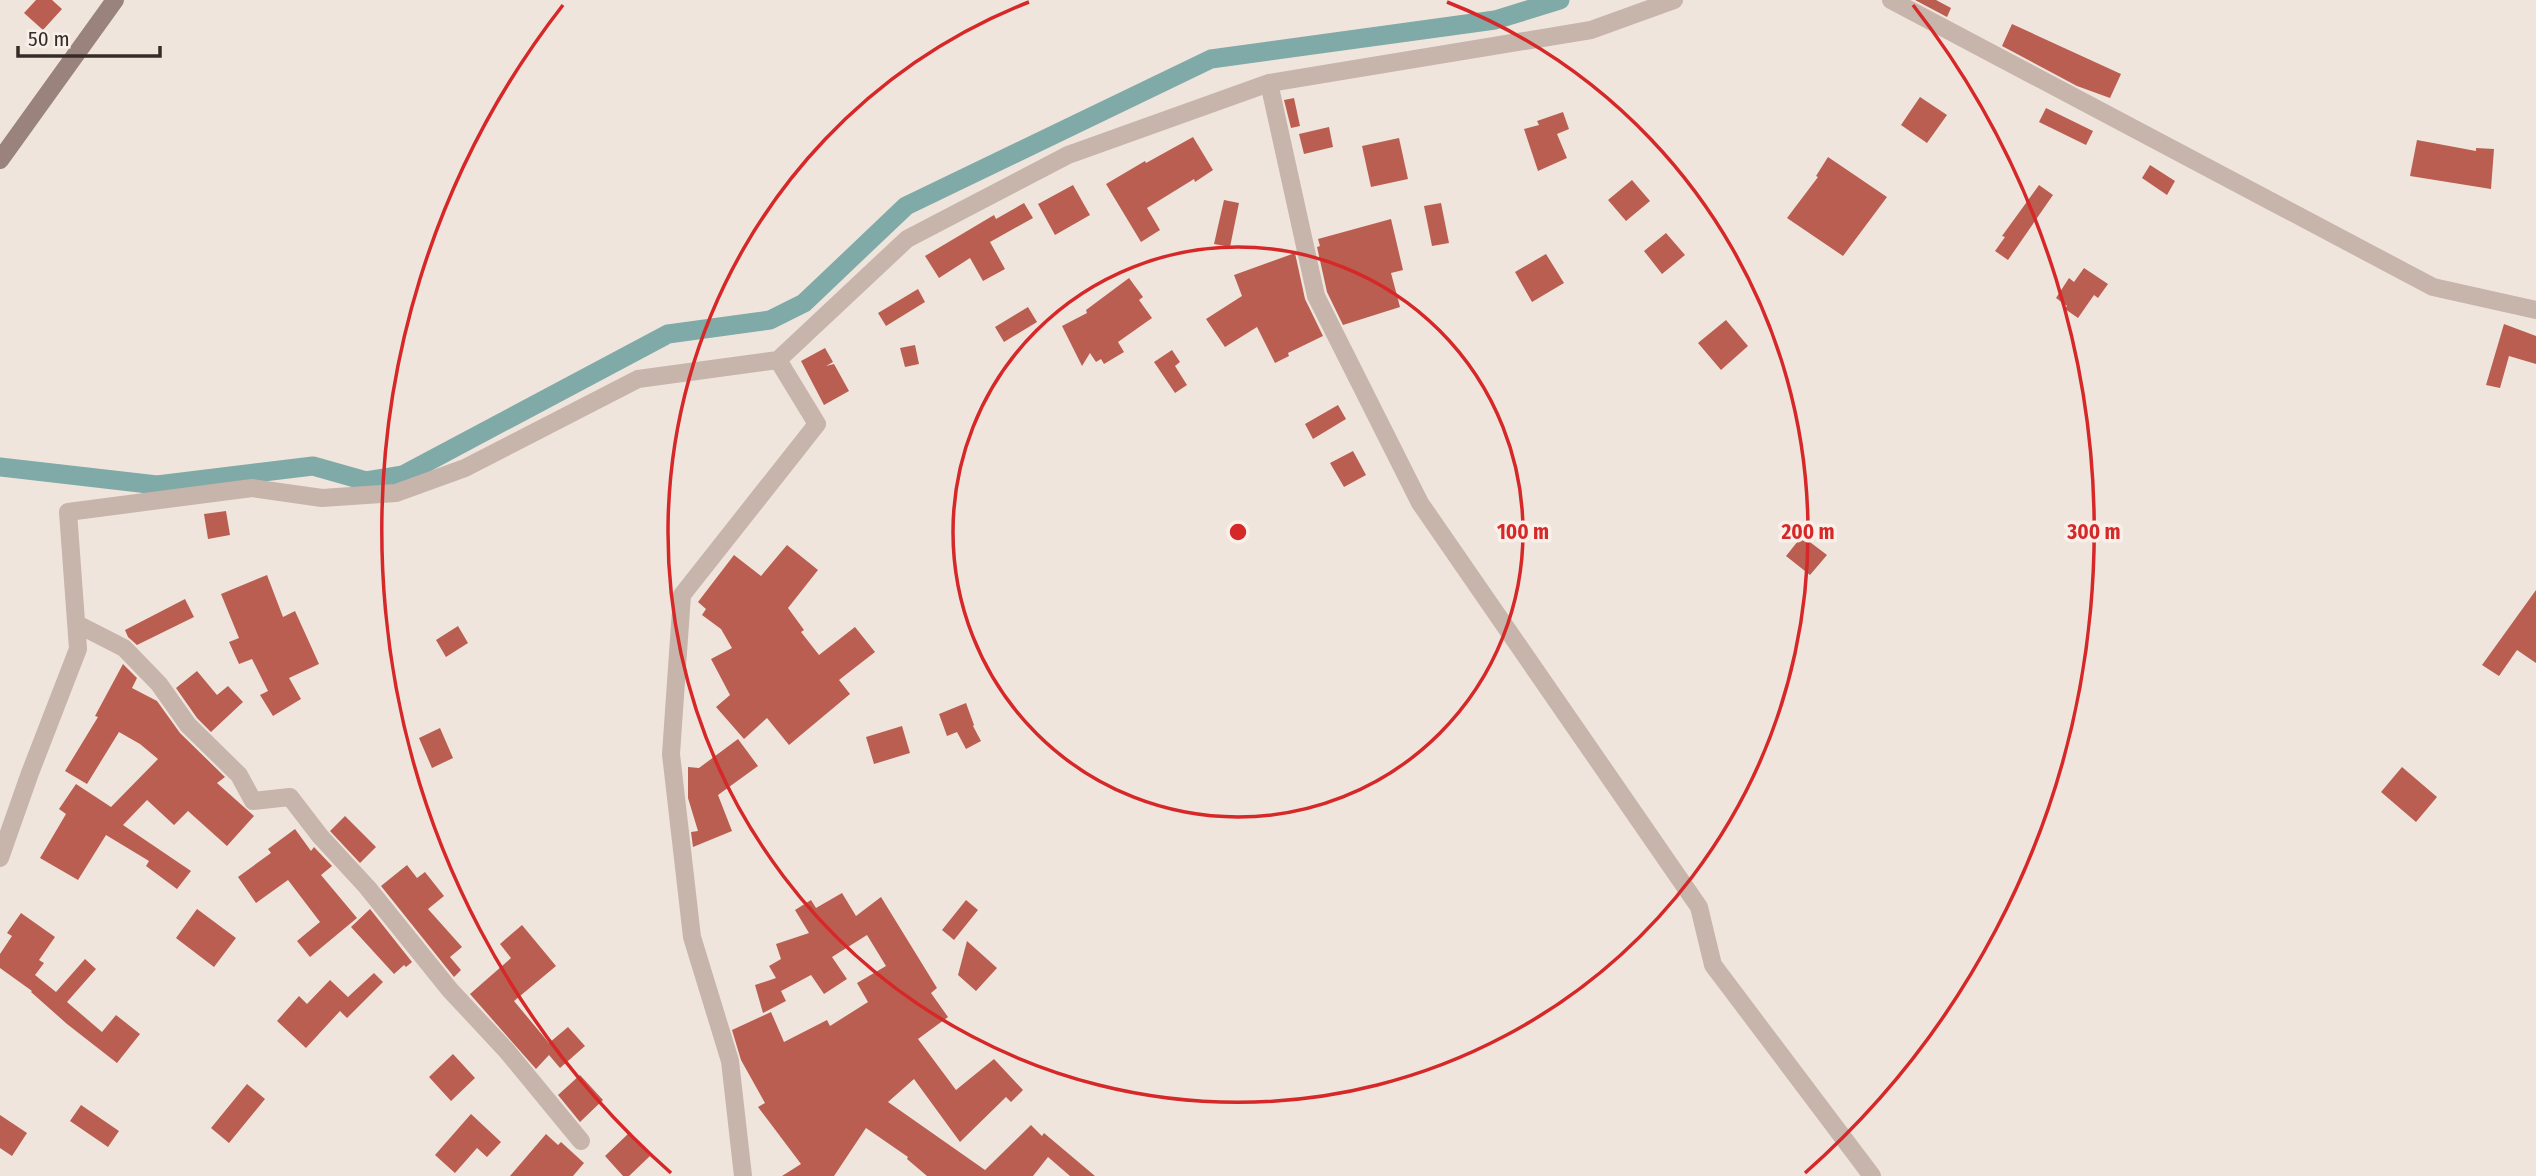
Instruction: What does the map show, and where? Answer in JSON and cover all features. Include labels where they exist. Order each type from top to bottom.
[{"type":"street","points":[[0,160],[115,0]]},
{"type":"street","points":[[0,858],[78,649],[68,512],[252,488],[322,498],[396,493],[465,468],[638,379],[778,360],[907,239],[1068,155],[1269,83],[1591,30],[1674,0]]},
{"type":"street","points":[[1891,0],[2433,287],[2536,310]]},
{"type":"street","points":[[1269,83],[1316,296],[1420,503],[1699,907],[1713,965],[1871,1176]]},
{"type":"street","points":[[743,1176],[730,1061],[692,937],[671,754],[682,595],[817,424],[778,360]]},
{"type":"street","points":[[77,624],[124,648],[159,684],[188,725],[239,775],[253,801],[290,797],[450,990],[506,1050],[581,1140]]},
{"type":"building","points":[[36,0],[52,0],[62,9],[43,30],[24,13]]},
{"type":"building","points":[[1915,0],[1936,0],[1951,8],[1947,17]]},
{"type":"building","points":[[2012,24],[2121,74],[2110,98],[2077,86],[2002,46]]},
{"type":"building","points":[[1920,97],[1947,115],[1927,143],[1901,125]]},
{"type":"building","points":[[1294,98],[1300,126],[1291,128],[1284,100]]},
{"type":"building","points":[[2046,108],[2093,131],[2086,145],[2039,122]]},
{"type":"building","points":[[1563,112],[1569,129],[1557,134],[1567,158],[1538,171],[1524,129],[1539,125],[1537,121]]},
{"type":"building","points":[[1329,127],[1333,147],[1304,154],[1299,134]]},
{"type":"building","points":[[1193,137],[1213,170],[1147,208],[1160,230],[1141,242],[1106,184]]},
{"type":"building","points":[[1399,138],[1408,179],[1371,187],[1362,146]]},
{"type":"building","points":[[2417,140],[2476,151],[2476,148],[2494,149],[2491,189],[2410,176]]},
{"type":"building","points":[[1828,157],[1887,197],[1843,256],[1787,218],[1818,177],[1816,176]]},
{"type":"building","points":[[2150,165],[2175,181],[2167,195],[2142,178]]},
{"type":"building","points":[[1632,180],[1650,201],[1626,221],[1608,200]]},
{"type":"building","points":[[1073,185],[1090,215],[1055,235],[1038,204]]},
{"type":"building","points":[[2039,185],[2053,195],[2008,260],[1995,251],[2005,237],[2002,236]]},
{"type":"building","points":[[1224,200],[1239,203],[1230,247],[1214,244]]},
{"type":"building","points":[[1024,203],[1033,218],[990,242],[1005,269],[983,281],[970,258],[939,278],[925,256],[994,215],[996,219]]},
{"type":"building","points":[[1441,203],[1449,243],[1432,246],[1424,206]]},
{"type":"building","points":[[1391,219],[1403,270],[1391,273],[1400,307],[1343,325],[1327,292],[1317,247],[1320,246],[1318,239]]},
{"type":"building","points":[[1666,233],[1685,255],[1662,274],[1644,251]]},
{"type":"building","points":[[1295,253],[1305,299],[1323,336],[1288,353],[1289,356],[1275,363],[1257,327],[1225,347],[1206,319],[1242,296],[1234,275]]},
{"type":"building","points":[[1546,254],[1564,283],[1532,302],[1515,272]]},
{"type":"building","points":[[2084,268],[2108,284],[2098,298],[2094,295],[2078,318],[2056,298],[2069,278],[2074,282]]},
{"type":"building","points":[[1129,278],[1143,297],[1139,300],[1152,318],[1118,342],[1124,352],[1104,364],[1101,359],[1096,362],[1090,353],[1082,366],[1062,326],[1087,313],[1086,310]]},
{"type":"building","points":[[918,289],[925,302],[886,326],[878,313]]},
{"type":"building","points":[[1028,307],[1037,322],[1004,342],[995,327]]},
{"type":"building","points":[[1726,320],[1748,346],[1721,370],[1698,343]]},
{"type":"building","points":[[2504,324],[2536,336],[2536,364],[2509,356],[2500,388],[2486,385]]},
{"type":"building","points":[[915,345],[919,364],[905,367],[900,348]]},
{"type":"building","points":[[825,348],[833,362],[826,366],[834,364],[849,391],[824,405],[801,361]]},
{"type":"building","points":[[1172,350],[1180,362],[1175,366],[1187,385],[1175,393],[1154,362]]},
{"type":"building","points":[[1338,405],[1346,419],[1313,439],[1305,424]]},
{"type":"building","points":[[1353,451],[1366,475],[1344,487],[1330,463]]},
{"type":"building","points":[[226,511],[230,535],[208,539],[204,514]]},
{"type":"building","points":[[1802,536],[1827,555],[1810,575],[1786,556]]},
{"type":"building","points":[[787,545],[818,570],[788,608],[804,630],[801,632],[819,655],[855,627],[875,652],[839,680],[850,694],[789,745],[767,718],[744,739],[716,707],[730,695],[711,659],[732,648],[721,629],[702,615],[706,609],[698,602],[734,555],[761,576]]},
{"type":"building","points":[[267,575],[283,617],[295,611],[319,664],[289,678],[301,699],[273,716],[260,695],[268,691],[252,659],[239,664],[229,642],[239,638],[221,594]]},
{"type":"building","points":[[2536,590],[2536,663],[2517,650],[2499,676],[2482,665]]},
{"type":"building","points":[[185,599],[194,617],[137,645],[128,637],[125,630]]},
{"type":"building","points":[[458,626],[468,643],[446,657],[436,640]]},
{"type":"building","points":[[123,664],[137,678],[132,688],[157,701],[180,733],[225,777],[217,783],[254,816],[227,846],[188,811],[174,825],[147,800],[123,825],[191,871],[177,889],[146,866],[149,861],[106,835],[78,880],[40,858],[66,814],[59,809],[76,784],[111,807],[158,759],[119,732],[87,784],[65,771],[98,717],[95,716]]},
{"type":"building","points":[[197,671],[217,695],[228,686],[243,702],[211,732],[197,718],[176,688]]},
{"type":"building","points":[[966,703],[981,741],[966,749],[957,732],[947,736],[939,714]]},
{"type":"building","points":[[902,726],[910,753],[874,764],[866,737]]},
{"type":"building","points":[[440,728],[453,758],[432,768],[419,738]]},
{"type":"building","points":[[738,739],[758,766],[718,795],[732,831],[693,847],[691,832],[698,831],[688,798],[688,767],[699,768]]},
{"type":"building","points":[[2402,767],[2437,797],[2416,822],[2381,792]]},
{"type":"building","points":[[345,816],[376,847],[360,863],[330,831]]},
{"type":"building","points":[[295,829],[311,851],[314,847],[332,866],[321,875],[357,918],[310,957],[297,941],[320,922],[288,880],[256,903],[238,877],[271,853],[268,849]]},
{"type":"building","points":[[407,865],[417,878],[425,872],[444,896],[428,909],[462,947],[450,957],[461,970],[454,977],[381,886]]},
{"type":"building","points":[[842,893],[856,916],[881,897],[937,988],[931,993],[948,1017],[918,1039],[956,1090],[994,1059],[1023,1090],[1011,1102],[1006,1097],[960,1142],[914,1079],[888,1102],[985,1170],[1031,1125],[1095,1176],[1070,1176],[1048,1157],[1033,1176],[927,1176],[907,1159],[908,1157],[866,1128],[834,1176],[782,1176],[801,1164],[758,1107],[765,1103],[741,1060],[732,1030],[771,1012],[784,1042],[827,1020],[830,1026],[868,1002],[857,983],[886,966],[867,935],[832,957],[847,979],[824,994],[811,975],[781,991],[786,1001],[763,1013],[755,985],[776,978],[769,966],[781,959],[776,944],[809,933],[795,910],[811,900],[816,908]]},
{"type":"building","points":[[966,900],[978,910],[954,940],[942,930]]},
{"type":"building","points":[[197,909],[236,938],[214,967],[176,938]]},
{"type":"building","points":[[370,909],[412,962],[394,974],[351,927]]},
{"type":"building","points":[[21,913],[55,937],[39,960],[44,963],[35,975],[56,992],[85,959],[96,969],[67,1002],[102,1032],[116,1015],[140,1034],[117,1063],[67,1024],[32,991],[0,968],[0,954],[12,936],[7,933]]},
{"type":"building","points":[[522,925],[556,966],[514,1001],[549,1043],[568,1027],[585,1046],[560,1068],[549,1055],[536,1069],[470,994],[511,958],[500,944]]},
{"type":"building","points":[[967,941],[997,968],[976,991],[958,975]]},
{"type":"building","points":[[374,973],[383,982],[347,1018],[340,1011],[306,1048],[277,1021],[299,996],[307,1004],[330,980],[348,997]]},
{"type":"building","points":[[453,1054],[475,1078],[451,1101],[429,1077]]},
{"type":"building","points":[[580,1075],[603,1100],[580,1122],[558,1095]]},
{"type":"building","points":[[247,1084],[265,1099],[229,1143],[211,1128]]},
{"type":"building","points":[[81,1105],[119,1131],[108,1147],[70,1121]]},
{"type":"building","points":[[471,1114],[501,1142],[487,1157],[477,1148],[455,1173],[435,1155]]},
{"type":"building","points":[[0,1115],[27,1133],[12,1156],[0,1148]]},
{"type":"building","points":[[629,1133],[650,1156],[629,1176],[623,1176],[605,1156]]},
{"type":"building","points":[[546,1134],[558,1145],[561,1142],[584,1163],[573,1176],[510,1176]]},
{"type":"waterway","points":[[0,467],[157,485],[313,466],[366,481],[403,475],[668,334],[770,320],[804,303],[906,206],[1211,59],[1495,20],[1560,0]]}]
